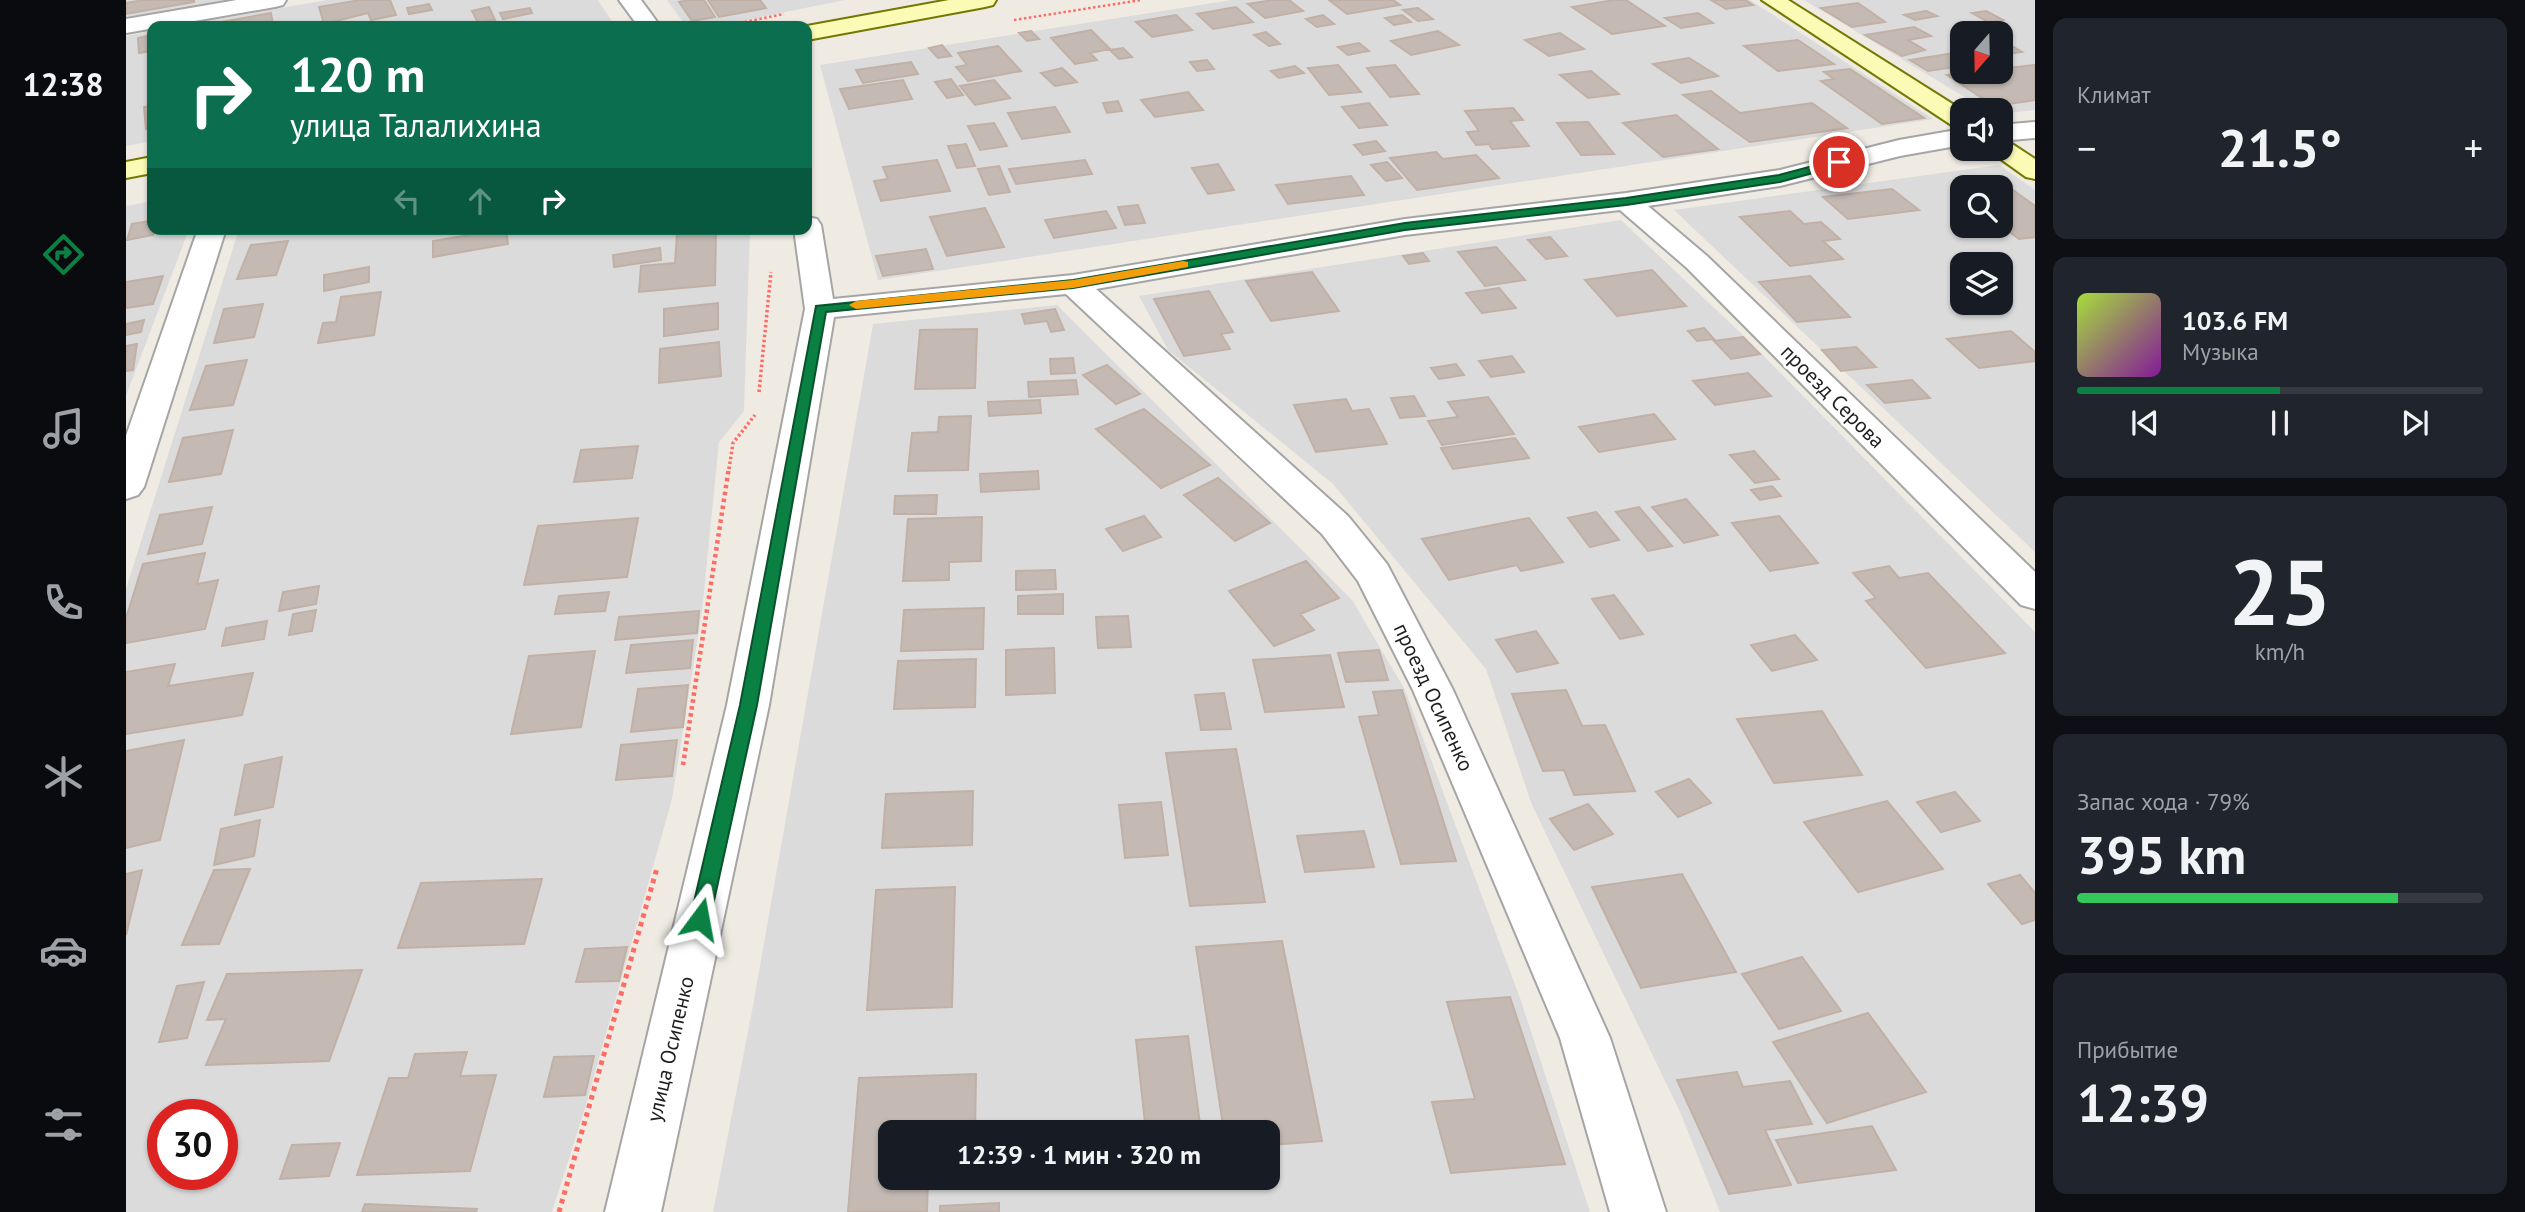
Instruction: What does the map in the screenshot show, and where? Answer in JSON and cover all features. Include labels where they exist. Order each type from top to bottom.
[{"type":"street","points":[[155,21],[275,0]]},
{"type":"street","points":[[630,0],[645,21]]},
{"type":"street","points":[[812,32],[985,0]]},
{"type":"street","points":[[1773,0],[1950,113]]},
{"type":"street","points":[[126,26],[147,22]]},
{"type":"street","points":[[2013,132],[2035,130]]},
{"type":"street","points":[[820,309],[1073,284],[1405,227],[1626,201],[1780,178],[1899,148],[1950,139]]},
{"type":"street","points":[[2013,155],[2035,171]]},
{"type":"street","points":[[126,170],[147,166]]},
{"type":"street","name":"проезд Серова","points":[[1626,201],[1697,262],[2035,595]]},
{"type":"street","points":[[126,487],[210,235]]},
{"type":"street","name":"улица Осипенко","points":[[633,1212],[748,705],[820,309],[809,235]]},
{"type":"street","name":"проезд Осипенко","points":[[1073,284],[1335,525],[1374,574],[1433,690],[1585,1038],[1639,1212]]},
{"type":"path","points":[[758,398],[772,264]]},
{"type":"path","points":[[682,771],[733,443],[754,419],[756,409]]},
{"type":"path","points":[[559,1212],[659,865]]},
{"type":"shaded area","points":[[126,0],[239,0],[126,20]]},
{"type":"shaded area","points":[[327,0],[598,0],[612,21],[207,21]]},
{"type":"shaded area","points":[[667,0],[845,0],[742,21],[682,21]]},
{"type":"shaded area","points":[[1232,0],[1750,0],[1933,119],[878,280],[820,65]]},
{"type":"shaded area","points":[[1804,0],[2035,0],[2035,110],[2013,113],[2013,98],[1966,98]]},
{"type":"shaded area","points":[[147,32],[147,142],[126,146],[126,36]]},
{"type":"shaded area","points":[[1999,165],[2035,190],[2035,552],[1674,210]]},
{"type":"shaded area","points":[[147,202],[147,235],[187,235],[126,396],[126,206]]},
{"type":"shaded area","points":[[1621,220],[1745,337],[2035,632],[2035,1212],[1720,1212],[1680,1112],[1532,805],[1486,669],[1333,484],[1168,350],[1139,296]]},
{"type":"shaded area","points":[[237,235],[750,235],[744,411],[719,442],[702,611],[672,799],[585,1108],[552,1212],[126,1212],[126,589]]},
{"type":"shaded area","points":[[1057,305],[1352,600],[1405,690],[1520,998],[1590,1212],[713,1212],[752,1011],[873,324]]},
{"type":"building","points":[[144,0],[194,2],[126,14],[126,3]]},
{"type":"building","points":[[360,0],[390,0],[396,15],[371,20],[368,13],[336,21],[323,21],[319,7]]},
{"type":"building","points":[[704,0],[715,17],[692,21],[679,2]]},
{"type":"building","points":[[708,0],[760,0],[766,8],[719,17]]},
{"type":"building","points":[[1289,0],[1303,11],[1265,18],[1248,4]]},
{"type":"building","points":[[1329,0],[1393,0],[1400,5],[1347,14]]},
{"type":"building","points":[[1626,0],[1665,26],[1612,34],[1572,7]]},
{"type":"building","points":[[1711,0],[1745,0],[1753,5],[1726,9]]},
{"type":"building","points":[[1858,3],[1885,22],[1852,27],[1821,8]]},
{"type":"building","points":[[429,4],[432,10],[409,14],[407,8]]},
{"type":"building","points":[[489,7],[495,20],[477,21],[472,11]]},
{"type":"building","points":[[1236,7],[1253,22],[1213,29],[1197,14]]},
{"type":"building","points":[[530,8],[532,13],[503,19],[500,13]]},
{"type":"building","points":[[1418,8],[1433,19],[1418,21],[1403,10]]},
{"type":"building","points":[[1926,11],[1937,16],[1915,20],[1904,15]]},
{"type":"building","points":[[1986,11],[2003,20],[1986,21],[1972,13]]},
{"type":"building","points":[[271,13],[272,21],[227,21]]},
{"type":"building","points":[[1698,13],[1713,23],[1681,28],[1665,18]]},
{"type":"building","points":[[1176,15],[1192,30],[1152,37],[1136,22]]},
{"type":"building","points":[[1323,15],[1334,24],[1317,27],[1306,19]]},
{"type":"building","points":[[1402,15],[1411,22],[1394,25],[1385,18]]},
{"type":"building","points":[[1914,27],[1931,36],[1908,40],[1925,50],[1902,56],[1865,35]]},
{"type":"building","points":[[1091,30],[1110,49],[1090,53],[1097,60],[1075,64],[1051,38]]},
{"type":"building","points":[[1031,31],[1039,39],[1027,41],[1019,33]]},
{"type":"building","points":[[1438,31],[1459,45],[1411,55],[1391,41]]},
{"type":"building","points":[[1266,32],[1280,44],[1269,46],[1254,35]]},
{"type":"building","points":[[1560,33],[1584,49],[1549,56],[1525,40]]},
{"type":"building","points":[[147,36],[147,52],[139,53],[138,38]]},
{"type":"building","points":[[1798,40],[1834,64],[1778,71],[1744,46]]},
{"type":"building","points":[[1359,43],[1369,51],[1348,55],[1338,47]]},
{"type":"building","points":[[942,45],[951,56],[938,58],[929,48]]},
{"type":"building","points":[[998,46],[1021,71],[968,81],[956,67],[967,65],[958,53]]},
{"type":"building","points":[[1123,48],[1132,57],[1119,59],[1110,50]]},
{"type":"building","points":[[1950,54],[1950,68],[1928,71],[1910,60]]},
{"type":"building","points":[[1689,58],[1718,76],[1681,83],[1653,64]]},
{"type":"building","points":[[1207,60],[1214,69],[1197,71],[1190,62]]},
{"type":"building","points":[[911,62],[918,74],[863,83],[856,70]]},
{"type":"building","points":[[1338,65],[1361,92],[1329,95],[1308,68]]},
{"type":"building","points":[[1395,65],[1419,94],[1390,97],[1367,68]]},
{"type":"building","points":[[2035,65],[2035,100],[2013,103],[2013,98],[1982,98],[1961,84],[2013,84],[2013,68]]},
{"type":"building","points":[[1295,66],[1304,73],[1279,78],[1271,71]]},
{"type":"building","points":[[1062,68],[1077,82],[1055,86],[1041,73]]},
{"type":"building","points":[[1850,69],[1924,118],[1882,124],[1821,81],[1834,79],[1824,72]]},
{"type":"building","points":[[1591,71],[1619,94],[1588,98],[1560,75]]},
{"type":"building","points":[[951,79],[963,95],[947,98],[935,82]]},
{"type":"building","points":[[903,80],[912,99],[849,109],[840,89]]},
{"type":"building","points":[[994,80],[1010,98],[975,105],[960,86]]},
{"type":"building","points":[[1711,91],[1740,113],[1812,103],[1847,128],[1750,142],[1683,95]]},
{"type":"building","points":[[1188,92],[1203,110],[1155,117],[1141,100]]},
{"type":"building","points":[[1118,101],[1122,111],[1107,113],[1103,103]]},
{"type":"building","points":[[1369,103],[1387,125],[1359,128],[1342,107]]},
{"type":"building","points":[[144,107],[147,107],[146,129]]},
{"type":"building","points":[[1055,107],[1070,132],[1022,139],[1008,113]]},
{"type":"building","points":[[1513,108],[1523,120],[1510,121],[1529,146],[1492,149],[1489,144],[1476,145],[1467,132],[1479,131],[1465,111]]},
{"type":"building","points":[[1676,115],[1718,149],[1663,157],[1623,123]]},
{"type":"building","points":[[1588,122],[1614,154],[1581,155],[1557,123]]},
{"type":"building","points":[[994,123],[1007,146],[980,150],[968,126]]},
{"type":"building","points":[[1376,141],[1385,151],[1363,155],[1354,145]]},
{"type":"building","points":[[966,144],[975,166],[957,168],[948,146]]},
{"type":"building","points":[[1436,152],[1443,159],[1476,155],[1499,178],[1417,190],[1390,158]]},
{"type":"building","points":[[937,160],[950,191],[881,201],[874,181],[888,179],[883,167]]},
{"type":"building","points":[[1085,160],[1092,174],[1016,184],[1009,169]]},
{"type":"building","points":[[1387,162],[1402,178],[1386,181],[1371,165]]},
{"type":"building","points":[[1218,164],[1234,190],[1208,194],[1192,168]]},
{"type":"building","points":[[999,166],[1010,192],[989,195],[978,169]]},
{"type":"building","points":[[1351,176],[1364,195],[1288,204],[1276,185]]},
{"type":"building","points":[[1892,189],[1919,210],[1848,219],[1823,197]]},
{"type":"building","points":[[2013,190],[2035,206],[2035,237],[2019,239],[2013,235]]},
{"type":"building","points":[[1138,205],[1145,223],[1125,225],[1118,207]]},
{"type":"building","points":[[985,208],[1004,247],[947,256],[930,217]]},
{"type":"building","points":[[1106,211],[1116,228],[1054,238],[1045,220]]},
{"type":"building","points":[[1790,211],[1804,224],[1821,222],[1840,239],[1823,241],[1843,259],[1790,266],[1740,217]]},
{"type":"building","points":[[147,221],[147,235],[153,235],[127,240],[132,224]]},
{"type":"building","points":[[470,235],[507,235],[508,244],[433,257],[433,241]]},
{"type":"building","points":[[677,235],[716,235],[715,285],[639,292],[641,266],[675,263]]},
{"type":"building","points":[[1550,237],[1567,256],[1546,259],[1528,240]]},
{"type":"building","points":[[288,241],[276,275],[237,279],[251,245]]},
{"type":"building","points":[[1496,247],[1525,280],[1485,286],[1458,252]]},
{"type":"building","points":[[660,248],[661,260],[614,267],[613,255]]},
{"type":"building","points":[[926,249],[933,269],[883,276],[876,256]]},
{"type":"building","points":[[1423,253],[1429,261],[1409,264],[1403,256]]},
{"type":"building","points":[[369,267],[369,282],[324,291],[324,275]]},
{"type":"building","points":[[1652,270],[1686,306],[1617,316],[1585,280]]},
{"type":"building","points":[[1312,272],[1339,311],[1271,321],[1246,281]]},
{"type":"building","points":[[163,276],[153,304],[126,308],[126,282]]},
{"type":"building","points":[[1810,276],[1850,317],[1797,322],[1759,282]]},
{"type":"building","points":[[1499,288],[1516,308],[1482,313],[1466,293]]},
{"type":"building","points":[[1209,291],[1233,332],[1221,334],[1230,349],[1184,356],[1154,299]]},
{"type":"building","points":[[381,292],[374,335],[318,343],[323,323],[336,322],[341,297]]},
{"type":"building","points":[[718,303],[718,329],[664,336],[664,309]]},
{"type":"building","points":[[263,304],[254,337],[214,343],[224,309]]},
{"type":"building","points":[[1055,309],[1064,330],[1051,332],[1047,321],[1025,324],[1022,314]]},
{"type":"building","points":[[144,320],[141,332],[126,335],[126,324]]},
{"type":"building","points":[[1704,328],[1714,339],[1697,341],[1688,331]]},
{"type":"building","points":[[977,329],[975,388],[915,389],[920,330]]},
{"type":"building","points":[[2011,331],[2035,352],[2035,361],[1979,368],[1947,339]]},
{"type":"building","points":[[1743,337],[1760,354],[1731,359],[1714,341]]},
{"type":"building","points":[[719,342],[721,376],[659,383],[660,349]]},
{"type":"building","points":[[137,344],[133,370],[126,371],[126,346]]},
{"type":"building","points":[[1856,347],[1876,367],[1841,371],[1822,350]]},
{"type":"building","points":[[1512,356],[1524,372],[1491,377],[1479,361]]},
{"type":"building","points":[[1073,358],[1075,373],[1051,374],[1050,359]]},
{"type":"building","points":[[247,360],[233,405],[190,410],[206,366]]},
{"type":"building","points":[[1456,364],[1464,375],[1439,379],[1431,368]]},
{"type":"building","points":[[1107,365],[1140,394],[1116,404],[1083,375]]},
{"type":"building","points":[[1748,373],[1771,396],[1715,405],[1693,381]]},
{"type":"building","points":[[1076,380],[1078,394],[1029,397],[1028,382]]},
{"type":"building","points":[[1912,380],[1930,398],[1885,403],[1867,385]]},
{"type":"building","points":[[1414,396],[1425,416],[1400,418],[1391,398]]},
{"type":"building","points":[[1488,397],[1514,434],[1442,445],[1428,421],[1458,417],[1448,402]]},
{"type":"building","points":[[1346,399],[1352,411],[1369,409],[1387,444],[1316,452],[1294,405]]},
{"type":"building","points":[[1040,400],[1041,413],[989,416],[988,402]]},
{"type":"building","points":[[1144,409],[1210,465],[1161,488],[1096,429]]},
{"type":"building","points":[[1654,414],[1675,439],[1599,452],[1579,427]]},
{"type":"building","points":[[971,416],[968,470],[908,471],[912,433],[938,432],[939,417]]},
{"type":"building","points":[[233,430],[221,474],[169,482],[183,438]]},
{"type":"building","points":[[1515,438],[1529,458],[1453,469],[1441,448]]},
{"type":"building","points":[[638,446],[632,478],[574,482],[581,450]]},
{"type":"building","points":[[1754,451],[1779,479],[1755,483],[1730,455]]},
{"type":"building","points":[[1038,471],[1039,489],[981,492],[980,474]]},
{"type":"building","points":[[1218,478],[1270,523],[1235,541],[1184,495]]},
{"type":"building","points":[[1772,486],[1781,496],[1760,500],[1751,490]]},
{"type":"building","points":[[937,495],[936,514],[894,514],[895,496]]},
{"type":"building","points":[[1686,499],[1718,535],[1684,543],[1652,507]]},
{"type":"building","points":[[212,507],[202,544],[148,554],[160,515]]},
{"type":"building","points":[[1639,507],[1672,546],[1648,551],[1616,512]]},
{"type":"building","points":[[1596,512],[1619,540],[1590,547],[1568,518]]},
{"type":"building","points":[[1144,516],[1161,537],[1123,551],[1106,529]]},
{"type":"building","points":[[1779,516],[1818,563],[1770,571],[1732,523]]},
{"type":"building","points":[[982,517],[981,561],[949,562],[949,580],[903,581],[908,519]]},
{"type":"building","points":[[638,518],[627,577],[524,585],[538,526]]},
{"type":"building","points":[[1529,518],[1563,562],[1521,571],[1517,565],[1449,580],[1422,539]]},
{"type":"building","points":[[205,553],[197,584],[218,580],[205,629],[126,643],[126,618],[143,564]]},
{"type":"building","points":[[1306,561],[1339,598],[1300,614],[1314,630],[1274,646],[1229,591]]},
{"type":"building","points":[[1889,566],[1899,578],[1928,573],[2005,653],[1926,668],[1866,601],[1876,598],[1853,573]]},
{"type":"building","points":[[1055,570],[1056,589],[1016,590],[1016,571]]},
{"type":"building","points":[[319,586],[316,604],[279,611],[283,592]]},
{"type":"building","points":[[609,592],[605,611],[555,614],[559,596]]},
{"type":"building","points":[[1063,594],[1063,614],[1018,614],[1018,596]]},
{"type":"building","points":[[1614,595],[1643,634],[1620,639],[1592,599]]},
{"type":"building","points":[[984,608],[983,649],[901,651],[904,610]]},
{"type":"building","points":[[316,610],[312,631],[289,635],[293,614]]},
{"type":"building","points":[[699,611],[697,633],[615,640],[619,617]]},
{"type":"building","points":[[1128,616],[1131,647],[1098,648],[1096,617]]},
{"type":"building","points":[[267,621],[264,639],[222,646],[226,628]]},
{"type":"building","points":[[1536,631],[1558,663],[1517,672],[1496,640]]},
{"type":"building","points":[[1795,635],[1817,660],[1772,671],[1751,645]]},
{"type":"building","points":[[693,640],[690,668],[626,673],[631,645]]},
{"type":"building","points":[[1054,648],[1055,693],[1006,695],[1006,650]]},
{"type":"building","points":[[1379,650],[1388,680],[1346,682],[1338,653]]},
{"type":"building","points":[[595,651],[581,727],[511,734],[529,656]]},
{"type":"building","points":[[1330,655],[1344,707],[1265,712],[1253,660]]},
{"type":"building","points":[[976,659],[975,707],[894,709],[898,661]]},
{"type":"building","points":[[175,664],[168,686],[253,673],[242,715],[126,734],[126,672]]},
{"type":"building","points":[[688,685],[683,727],[631,732],[638,689]]},
{"type":"building","points":[[1402,690],[1456,861],[1401,864],[1359,717],[1379,715],[1373,692]]},
{"type":"building","points":[[1566,690],[1582,726],[1605,725],[1635,791],[1574,795],[1564,770],[1543,771],[1512,694]]},
{"type":"building","points":[[1224,693],[1231,729],[1201,730],[1195,695]]},
{"type":"building","points":[[1822,711],[1862,775],[1774,783],[1737,719]]},
{"type":"building","points":[[184,740],[160,840],[126,848],[126,751]]},
{"type":"building","points":[[677,740],[672,776],[616,780],[621,745]]},
{"type":"building","points":[[1236,749],[1265,902],[1190,906],[1166,753]]},
{"type":"building","points":[[282,757],[273,807],[235,815],[245,765]]},
{"type":"building","points":[[1689,779],[1711,803],[1678,817],[1656,792]]},
{"type":"building","points":[[973,791],[972,845],[882,848],[886,794]]},
{"type":"building","points":[[1955,792],[1980,821],[1941,832],[1917,802]]},
{"type":"building","points":[[1887,801],[1943,869],[1858,892],[1804,822]]},
{"type":"building","points":[[1161,802],[1168,855],[1125,858],[1119,805]]},
{"type":"building","points":[[1588,804],[1613,834],[1574,850],[1550,819]]},
{"type":"building","points":[[260,820],[254,856],[214,865],[221,829]]},
{"type":"building","points":[[1364,831],[1374,867],[1305,872],[1297,836]]},
{"type":"building","points":[[250,869],[219,944],[182,945],[214,870]]},
{"type":"building","points":[[142,870],[126,935],[126,874]]},
{"type":"building","points":[[1682,874],[1736,972],[1641,988],[1592,887]]},
{"type":"building","points":[[2020,875],[2035,893],[2035,920],[2022,924],[1988,884]]},
{"type":"building","points":[[542,879],[524,944],[398,948],[421,883]]},
{"type":"building","points":[[955,887],[952,1007],[867,1010],[876,890]]},
{"type":"building","points":[[1282,941],[1322,1141],[1280,1144],[1280,1120],[1222,1120],[1196,947]]},
{"type":"building","points":[[627,947],[619,981],[576,982],[585,949]]},
{"type":"building","points":[[1802,957],[1841,1011],[1779,1029],[1742,974]]},
{"type":"building","points":[[362,970],[329,1061],[206,1065],[226,1019],[207,1020],[227,974]]},
{"type":"building","points":[[204,982],[187,1038],[159,1042],[177,986]]},
{"type":"building","points":[[1510,997],[1565,1164],[1451,1173],[1432,1102],[1475,1099],[1447,1002]]},
{"type":"building","points":[[1868,1013],[1926,1092],[1827,1123],[1773,1042]]},
{"type":"building","points":[[1188,1036],[1199,1120],[1145,1120],[1136,1040]]},
{"type":"building","points":[[467,1052],[460,1076],[496,1075],[470,1171],[357,1175],[389,1078],[408,1078],[415,1054]]},
{"type":"building","points":[[594,1056],[585,1095],[544,1097],[554,1057]]},
{"type":"building","points":[[1737,1072],[1743,1087],[1790,1081],[1812,1124],[1765,1130],[1791,1185],[1729,1194],[1677,1080]]},
{"type":"building","points":[[976,1074],[975,1120],[878,1120],[878,1190],[928,1190],[927,1212],[848,1212],[859,1078]]},
{"type":"building","points":[[1872,1126],[1896,1170],[1798,1183],[1776,1140]]},
{"type":"building","points":[[340,1143],[329,1176],[280,1179],[292,1145]]},
{"type":"building","points":[[999,1203],[999,1212],[940,1212],[940,1206]]},
{"type":"building","points":[[365,1204],[477,1209],[476,1212],[362,1212]]},
{"type":"slow traffic","points":[[856,305],[1073,284],[1183,265]]},
{"type":"route","points":[[700,919],[748,705],[820,309],[1073,284],[1405,227],[1626,201],[1780,178],[1839,162]]}]
